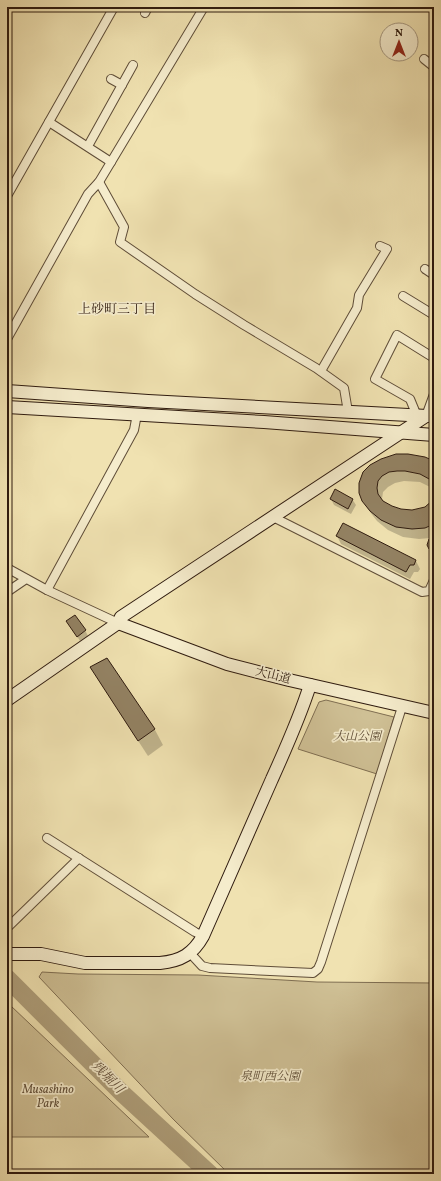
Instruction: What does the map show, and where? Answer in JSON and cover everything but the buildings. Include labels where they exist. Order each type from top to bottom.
[{"type":"street","points":[[7,196],[114,7]]},
{"type":"street","points":[[7,339],[88,194],[99,182],[204,7]]},
{"type":"street","points":[[424,59],[434,67]]},
{"type":"street","points":[[88,146],[133,65]]},
{"type":"street","points":[[111,79],[122,85]]},
{"type":"street","points":[[49,122],[111,162]]},
{"type":"street","points":[[99,182],[124,227],[120,242],[244,326],[320,371],[344,388],[348,412]]},
{"type":"street","points":[[320,371],[357,308],[359,295],[387,249],[380,246]]},
{"type":"street","points":[[425,269],[434,275]]},
{"type":"street","points":[[403,296],[434,315]]},
{"type":"street","points":[[426,416],[410,400],[375,379],[397,335],[434,358]]},
{"type":"street","points":[[7,391],[148,401],[426,416]]},
{"type":"street","points":[[7,700],[118,623],[121,617],[426,416],[434,394]]},
{"type":"street","points":[[7,407],[137,414],[434,435]]},
{"type":"street","points":[[47,590],[134,430],[137,414]]},
{"type":"street","points":[[273,517],[422,592],[429,591],[434,580]]},
{"type":"street","points":[[7,568],[47,590],[118,623]]},
{"type":"street","points":[[7,592],[26,579]]},
{"type":"street","name":"大山道","points":[[118,623],[228,664],[402,707],[434,713]]},
{"type":"street","points":[[7,954],[41,954],[85,963],[160,963],[179,959],[190,953],[198,945],[203,936],[284,752],[310,685]]},
{"type":"street","points":[[190,953],[202,966],[210,968],[313,973],[318,970],[402,707]]},
{"type":"street","points":[[47,838],[188,928],[203,936]]},
{"type":"street","points":[[7,928],[79,858]]},
{"type":"green space","name":"大山公園","points":[[326,700],[394,717],[377,774],[298,749],[319,702]]},
{"type":"green space","name":"泉町西公園","points":[[42,972],[78,974],[198,975],[317,982],[434,983],[434,1174],[229,1174],[173,1119],[39,977]]},
{"type":"green space","name":"Musashino Park","points":[[11,1006],[149,1137],[7,1137],[7,1009]]},
{"type":"waterway","name":"残堀川","points":[[7,978],[123,1094],[210,1174]]},
{"type":"district","name":"上砂町三丁目","points":[[117,310]]}]
